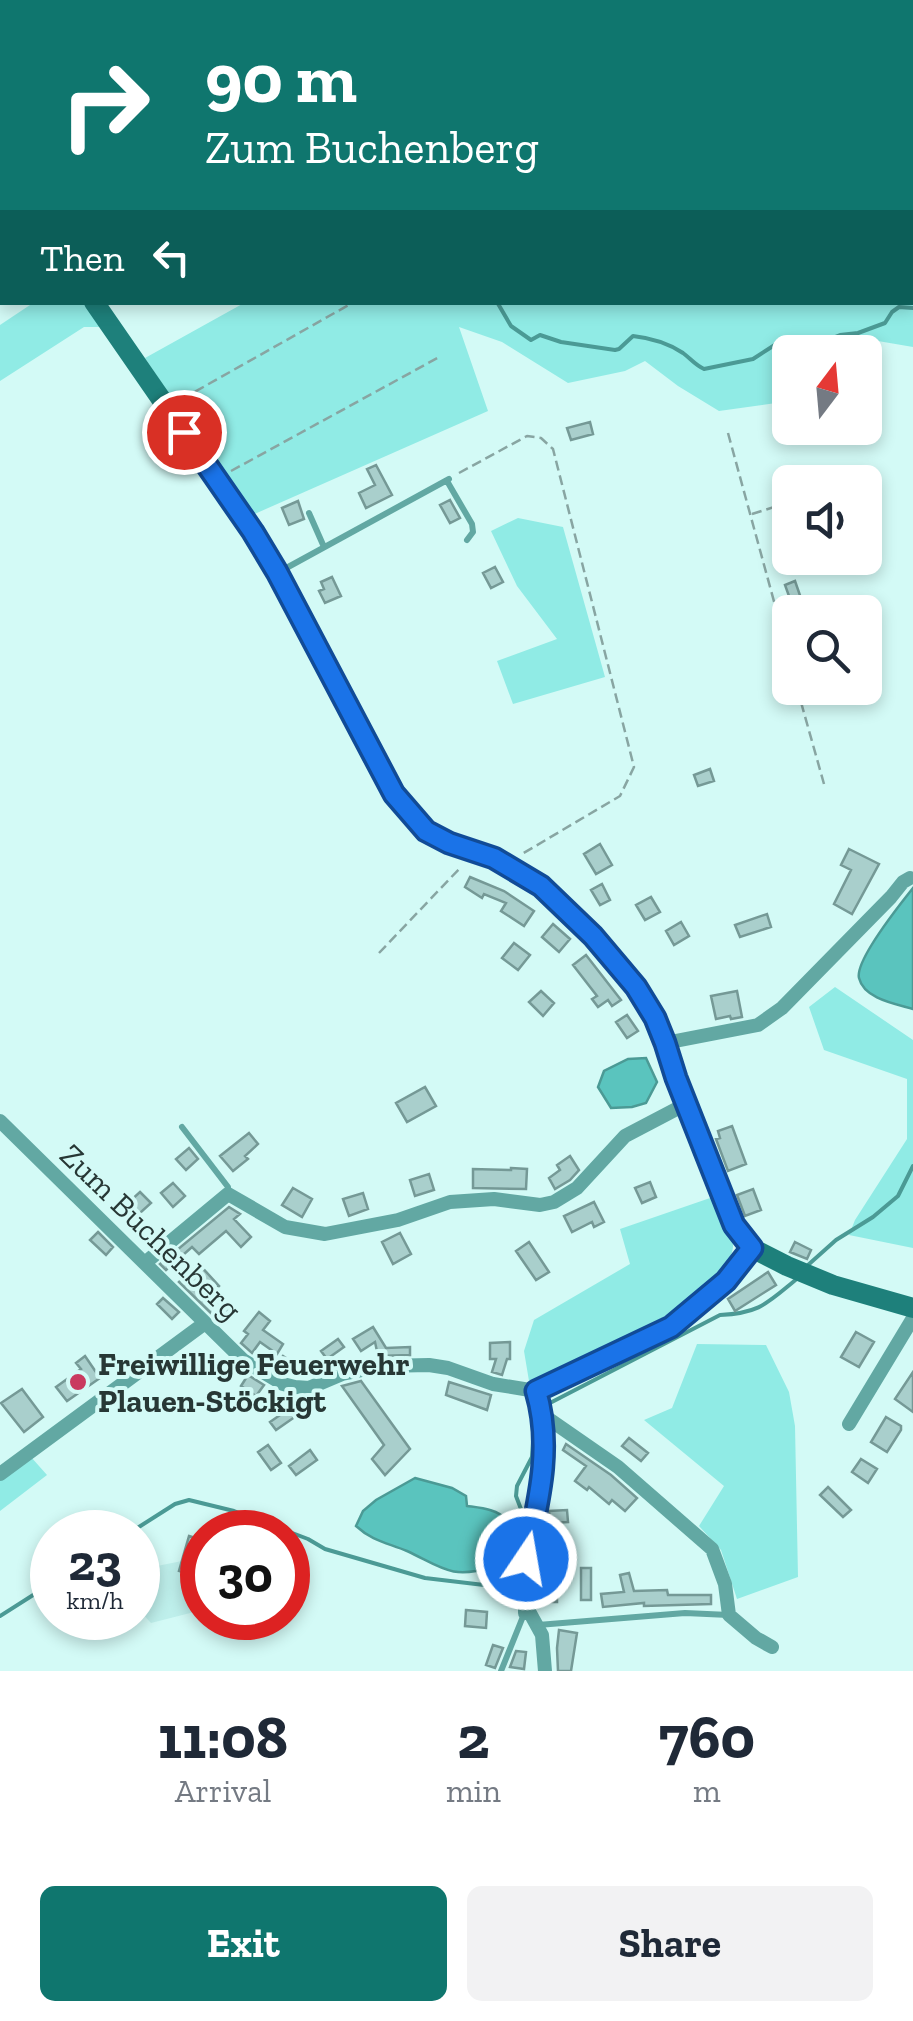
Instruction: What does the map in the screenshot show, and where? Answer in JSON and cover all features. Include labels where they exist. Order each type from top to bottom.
[{"type":"street","points":[[96,305],[253,532],[394,794],[426,831],[512,866],[541,886],[593,936],[636,987],[655,1018],[734,1225],[752,1248],[834,1285],[913,1308]]},
{"type":"street","points":[[665,1043],[758,1025],[782,1008],[910,878]]},
{"type":"street","points":[[146,1262],[228,1194],[285,1226],[325,1234],[398,1220],[450,1202],[554,1202],[577,1188],[625,1136],[686,1104]]},
{"type":"street","name":"Zum Buchenberg","points":[[0,1121],[243,1360],[282,1384],[309,1388],[342,1374],[383,1366],[429,1365],[493,1384],[536,1391]]},
{"type":"street","points":[[545,1671],[542,1635],[525,1608],[526,1559],[541,1485],[544,1416],[536,1391],[671,1327],[726,1281],[752,1248]]},
{"type":"street","points":[[849,1424],[913,1318]]},
{"type":"street","points":[[0,1474],[205,1323]]},
{"type":"street","points":[[544,1416],[618,1467],[712,1548],[725,1584],[729,1615],[772,1647]]},
{"type":"lane","points":[[277,572],[448,480],[472,524],[474,532],[467,540]]},
{"type":"lane","points":[[308,514],[324,547]]},
{"type":"lane","points":[[182,1127],[228,1186],[228,1194]]},
{"type":"lane","points":[[501,1671],[525,1608]]},
{"type":"lane","points":[[536,1625],[685,1614],[729,1615]]},
{"type":"path","points":[[168,408],[349,305]]},
{"type":"path","points":[[217,480],[441,356]]},
{"type":"path","points":[[728,432],[772,595]]},
{"type":"path","points":[[448,480],[527,436],[541,438],[553,449],[634,768],[620,796],[523,853],[512,866]]},
{"type":"path","points":[[750,515],[772,508]]},
{"type":"path","points":[[803,705],[824,784]]},
{"type":"path","points":[[380,953],[475,852]]},
{"type":"shaded area","points":[[30,305],[90,305],[100,327],[84,327],[0,381],[0,325]]},
{"type":"shaded area","points":[[240,305],[913,305],[913,347],[882,342],[882,335],[772,335],[772,404],[719,411],[645,361],[625,371],[568,383],[502,342],[459,327],[488,411],[250,516],[145,358]]},
{"type":"shaded area","points":[[518,518],[563,527],[605,677],[513,704],[497,661],[557,639],[517,586],[491,531]]},
{"type":"shaded area","points":[[913,888],[913,1009],[874,996],[859,978],[871,946]]},
{"type":"shaded area","points":[[835,987],[913,1040],[913,1248],[849,1235],[907,1139],[907,1079],[824,1050],[809,1007]]},
{"type":"shaded area","points":[[646,1058],[657,1082],[646,1103],[611,1108],[598,1087],[604,1071],[628,1059]]},
{"type":"shaded area","points":[[713,1197],[729,1228],[733,1247],[724,1268],[705,1288],[646,1327],[529,1381],[524,1351],[534,1320],[630,1264],[620,1229]]},
{"type":"shaded area","points":[[697,1344],[766,1345],[789,1392],[795,1426],[798,1577],[737,1599],[721,1550],[699,1526],[724,1486],[644,1420],[672,1408]]},
{"type":"shaded area","points":[[31,1457],[47,1475],[0,1511],[0,1480]]},
{"type":"shaded area","points":[[415,1478],[452,1488],[466,1496],[467,1506],[494,1511],[507,1520],[491,1567],[466,1572],[447,1570],[356,1526],[363,1511],[376,1500]]},
{"type":"shaded area","points":[[180,1561],[180,1616],[160,1621],[160,1565]]},
{"type":"building","points":[[590,422],[593,434],[571,440],[567,428]]},
{"type":"building","points":[[376,465],[392,495],[366,508],[359,493],[375,485],[367,469]]},
{"type":"building","points":[[450,500],[460,518],[450,523],[440,505]]},
{"type":"building","points":[[298,501],[304,519],[289,525],[282,508]]},
{"type":"building","points":[[495,567],[503,582],[491,588],[483,573]]},
{"type":"building","points":[[332,577],[341,596],[325,603],[319,591],[324,589],[321,582]]},
{"type":"building","points":[[795,581],[800,595],[789,595],[785,585]]},
{"type":"building","points":[[710,769],[714,781],[698,786],[694,775]]},
{"type":"building","points":[[600,844],[612,865],[596,874],[584,854]]},
{"type":"building","points":[[849,849],[879,864],[852,914],[834,904],[851,870],[841,865]]},
{"type":"building","points":[[470,877],[504,891],[534,911],[524,926],[501,911],[506,903],[484,894],[482,898],[465,887]]},
{"type":"building","points":[[602,884],[610,900],[600,905],[591,890]]},
{"type":"building","points":[[651,897],[660,912],[645,920],[636,905]]},
{"type":"building","points":[[767,914],[771,927],[740,937],[735,925]]},
{"type":"building","points":[[681,922],[689,936],[674,945],[666,931]]},
{"type":"building","points":[[553,924],[570,939],[559,952],[542,937]]},
{"type":"building","points":[[514,943],[530,955],[518,970],[502,958]]},
{"type":"building","points":[[586,955],[621,1000],[612,1006],[608,1000],[598,1007],[592,999],[597,996],[573,965]]},
{"type":"building","points":[[541,991],[554,1003],[543,1016],[529,1002]]},
{"type":"building","points":[[737,991],[742,1017],[716,1019],[711,996]]},
{"type":"building","points":[[627,1015],[638,1031],[627,1038],[616,1022]]},
{"type":"building","points":[[425,1087],[436,1106],[407,1122],[396,1103]]},
{"type":"building","points":[[732,1126],[746,1164],[728,1171],[716,1139],[720,1138],[718,1131]]},
{"type":"building","points":[[249,1133],[258,1144],[233,1171],[220,1156]]},
{"type":"building","points":[[189,1148],[198,1159],[186,1170],[176,1159]]},
{"type":"building","points":[[570,1156],[579,1170],[555,1189],[549,1178],[560,1170],[557,1165]]},
{"type":"building","points":[[473,1169],[527,1169],[526,1189],[473,1188]]},
{"type":"building","points":[[429,1174],[434,1190],[415,1196],[410,1180]]},
{"type":"building","points":[[650,1182],[656,1197],[642,1203],[635,1188]]},
{"type":"building","points":[[173,1183],[185,1196],[173,1207],[161,1193]]},
{"type":"building","points":[[293,1188],[312,1199],[302,1217],[282,1205]]},
{"type":"building","points":[[753,1189],[761,1210],[745,1216],[737,1195]]},
{"type":"building","points":[[140,1192],[151,1203],[129,1223],[119,1211]]},
{"type":"building","points":[[363,1193],[368,1209],[349,1216],[343,1199]]},
{"type":"building","points":[[594,1202],[604,1222],[594,1227],[592,1222],[572,1232],[564,1216]]},
{"type":"building","points":[[229,1207],[240,1214],[234,1219],[251,1237],[241,1247],[226,1231],[199,1254],[192,1247],[166,1270],[160,1264]]},
{"type":"building","points":[[98,1232],[113,1247],[106,1255],[90,1240]]},
{"type":"building","points":[[400,1233],[411,1254],[393,1264],[382,1242]]},
{"type":"building","points":[[529,1242],[549,1272],[536,1280],[516,1251]]},
{"type":"building","points":[[795,1242],[811,1250],[807,1259],[790,1252]]},
{"type":"building","points":[[198,1263],[219,1286],[215,1290],[236,1309],[226,1320],[223,1317],[219,1321],[179,1282]]},
{"type":"building","points":[[768,1272],[776,1285],[735,1311],[728,1299]]},
{"type":"building","points":[[163,1298],[179,1312],[172,1319],[157,1304]]},
{"type":"building","points":[[259,1312],[270,1321],[263,1330],[283,1344],[277,1354],[260,1342],[252,1353],[241,1343],[248,1334],[244,1331]]},
{"type":"building","points":[[373,1327],[386,1348],[410,1347],[410,1355],[378,1356],[375,1342],[361,1351],[353,1339]]},
{"type":"building","points":[[856,1332],[874,1342],[859,1367],[841,1357]]},
{"type":"building","points":[[338,1339],[344,1347],[327,1359],[321,1351]]},
{"type":"building","points":[[510,1342],[510,1359],[502,1375],[492,1372],[496,1359],[490,1359],[490,1343]]},
{"type":"building","name":"Freiwillige Feuerwehr Plauen-Stöckigt","points":[[85,1356],[100,1378],[67,1401],[56,1387],[81,1369],[76,1363]]},
{"type":"building","points":[[283,1356],[301,1368],[295,1376],[275,1367]]},
{"type":"building","points":[[913,1372],[913,1412],[895,1399]]},
{"type":"building","points":[[248,1375],[264,1385],[256,1396],[241,1386]]},
{"type":"building","points":[[361,1381],[410,1449],[385,1475],[372,1459],[384,1445],[342,1386]]},
{"type":"building","points":[[449,1382],[491,1395],[487,1410],[446,1395]]},
{"type":"building","points":[[22,1389],[43,1417],[24,1432],[1,1403]]},
{"type":"building","points":[[293,1406],[299,1414],[276,1430],[270,1422]]},
{"type":"building","points":[[886,1417],[901,1426],[887,1452],[871,1442]]},
{"type":"building","points":[[629,1438],[648,1453],[641,1461],[622,1446]]},
{"type":"building","points":[[566,1444],[637,1498],[625,1511],[575,1481],[586,1466],[563,1450]]},
{"type":"building","points":[[268,1445],[281,1463],[271,1470],[258,1452]]},
{"type":"building","points":[[310,1450],[317,1460],[296,1475],[289,1466]]},
{"type":"building","points":[[861,1459],[877,1469],[868,1483],[852,1472]]},
{"type":"building","points":[[828,1487],[851,1510],[843,1517],[820,1495]]},
{"type":"building","points":[[567,1510],[568,1522],[550,1523],[549,1511]]},
{"type":"building","points":[[581,1568],[591,1568],[591,1600],[581,1600]]},
{"type":"building","points":[[629,1573],[634,1591],[711,1595],[711,1604],[603,1607],[601,1594],[624,1592],[620,1575]]},
{"type":"building","points":[[535,1591],[557,1591],[557,1602],[536,1602]]},
{"type":"building","points":[[466,1610],[487,1612],[486,1628],[465,1626]]},
{"type":"building","points":[[559,1630],[577,1633],[571,1671],[558,1671]]},
{"type":"building","points":[[493,1645],[503,1648],[495,1668],[486,1665]]},
{"type":"building","points":[[516,1651],[526,1652],[524,1669],[510,1667]]},
{"type":"waterway","points":[[499,305],[511,326],[531,340],[540,335],[615,350],[633,336],[640,337],[671,346],[704,369],[753,359],[784,339],[825,341],[858,333],[885,323],[899,307],[913,308]]},
{"type":"waterway","points":[[808,1265],[898,1196],[913,1166]]},
{"type":"waterway","points":[[548,1404],[720,1315],[763,1305],[798,1278]]},
{"type":"waterway","points":[[160,1514],[189,1500],[234,1511],[325,1549],[425,1578],[484,1585],[497,1581],[513,1566],[524,1517],[516,1496],[517,1486],[532,1457],[534,1426]]},
{"type":"waterway","points":[[0,1616],[30,1597]]},
{"type":"place","name":"Freiwillige Feuerwehr Plauen-Stöckigt","points":[[78,1382]]},
{"type":"route","points":[[184,432],[277,572],[394,794],[426,831],[512,866],[541,886],[593,936],[636,987],[655,1018],[720,1194],[734,1225],[752,1248],[726,1281],[671,1327],[536,1391],[544,1416],[543,1459],[526,1559]]}]
